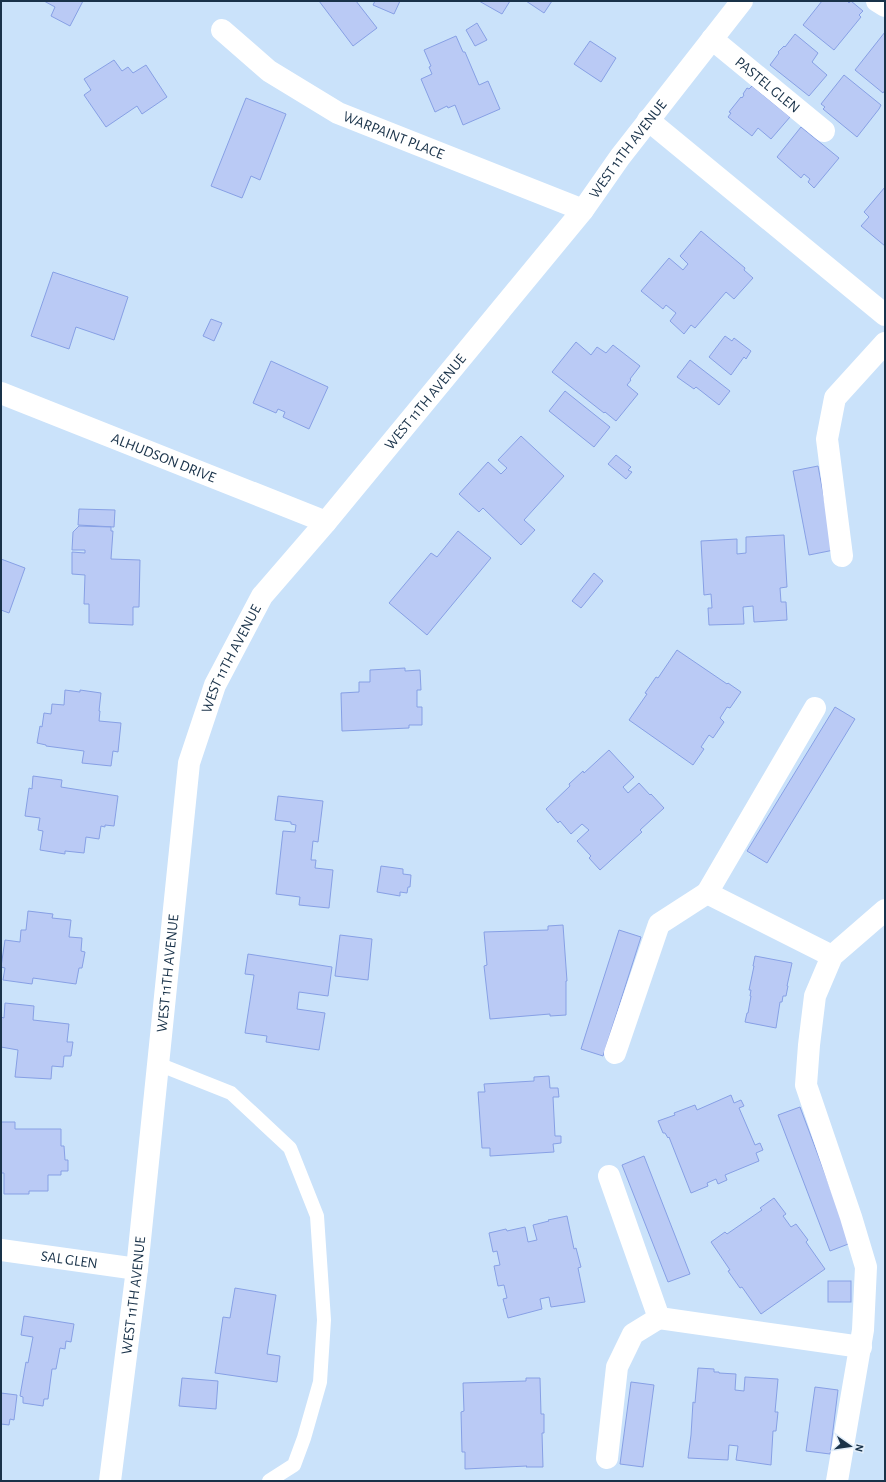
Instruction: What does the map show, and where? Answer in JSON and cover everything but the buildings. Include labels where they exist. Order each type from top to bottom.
[{"type":"street","name":"WEST 11TH AVENUE","points":[[110,1481],[137,1269],[189,763],[215,685],[262,596],[326,522],[583,210],[648,120],[742,1]]},
{"type":"street","points":[[877,1],[885,6]]},
{"type":"street","name":"WARPAINT PLACE","points":[[222,30],[269,71],[338,113],[583,210]]},
{"type":"street","name":"PASTEL GLEN","points":[[712,39],[824,131]]},
{"type":"street","points":[[648,120],[885,315]]},
{"type":"street","points":[[842,556],[826,439],[835,398],[885,343]]},
{"type":"street","name":"ALHUDSON DRIVE","points":[[1,393],[326,522]]},
{"type":"street","points":[[615,1053],[659,924],[707,893],[816,708]]},
{"type":"street","points":[[707,893],[832,956]]},
{"type":"street","points":[[837,1481],[861,1347],[866,1267],[851,1217],[806,1085],[808,1045],[814,996],[832,956],[885,910]]},
{"type":"street","points":[[609,1176],[659,1318]]},
{"type":"street","name":"SAL GLEN","points":[[1,1250],[137,1269]]},
{"type":"street","points":[[607,1458],[617,1367],[633,1334],[659,1318],[861,1347]]},
{"type":"lane","points":[[158,1064],[231,1093],[290,1148],[317,1216],[324,1320],[320,1382],[304,1438],[294,1465],[269,1481]]}]
